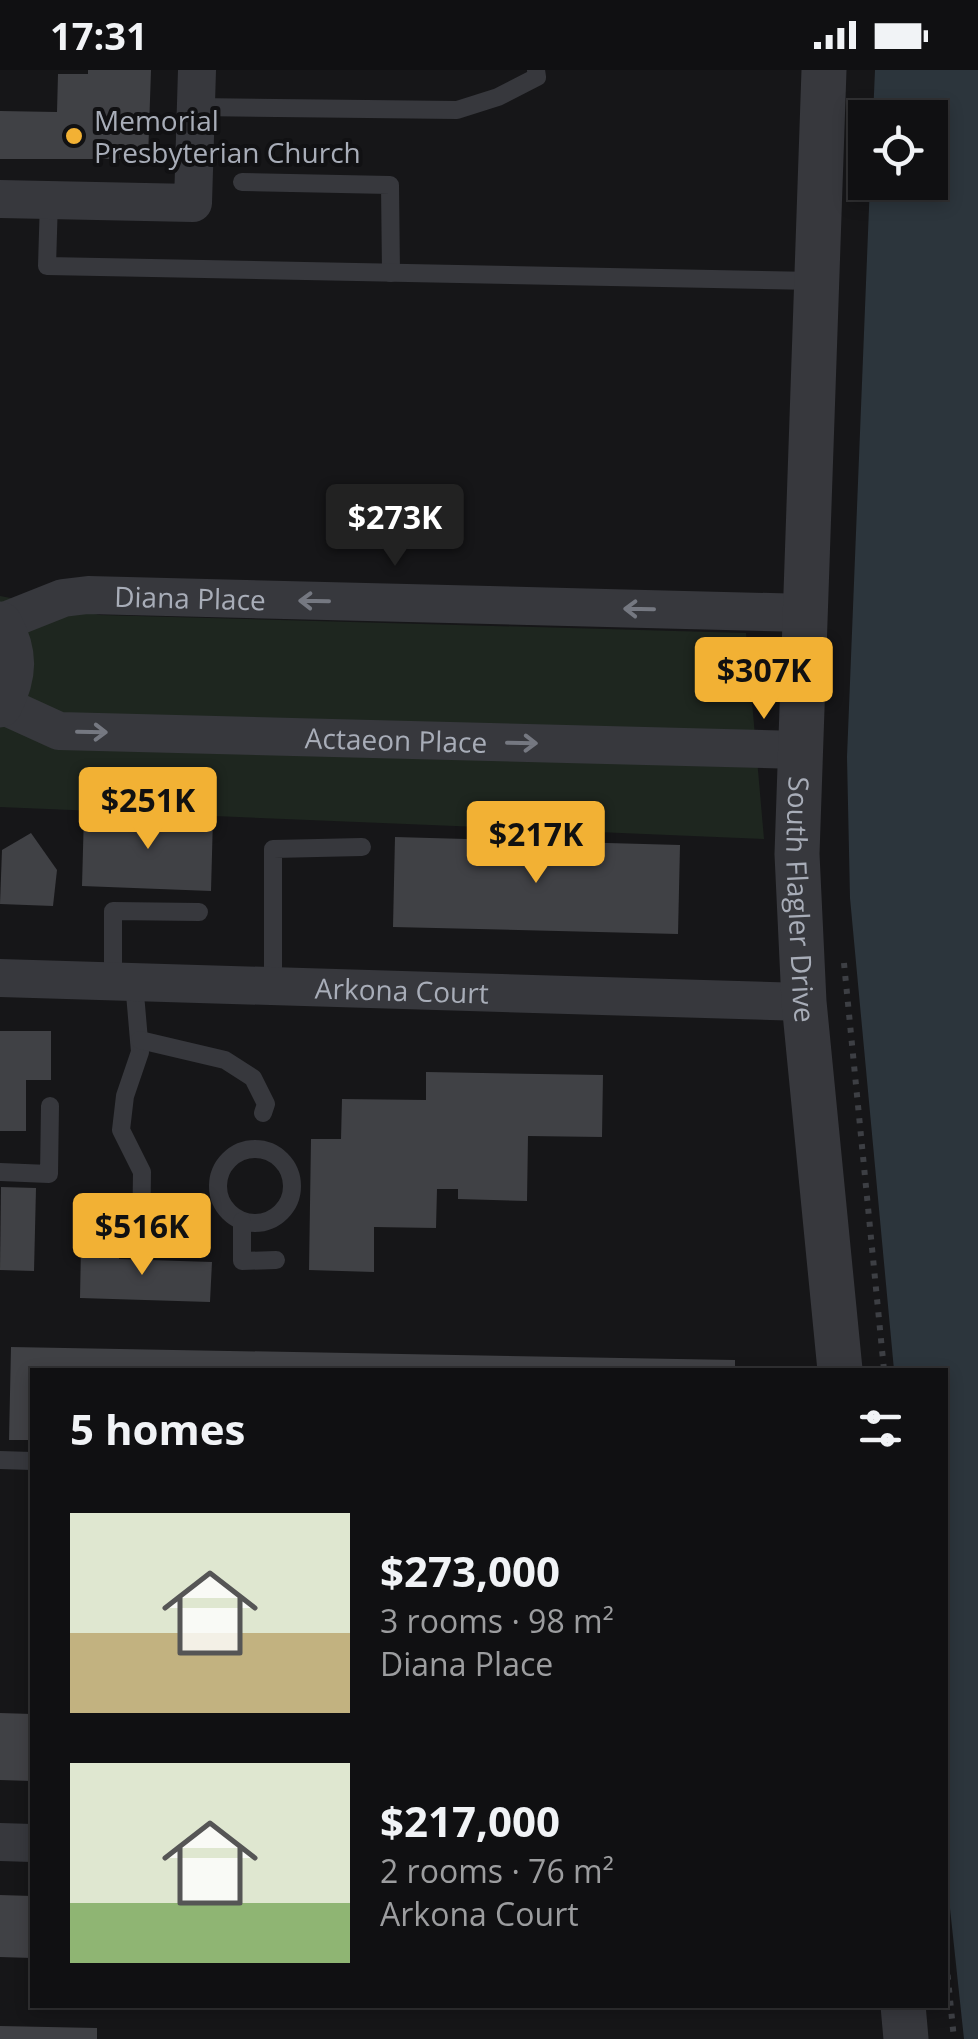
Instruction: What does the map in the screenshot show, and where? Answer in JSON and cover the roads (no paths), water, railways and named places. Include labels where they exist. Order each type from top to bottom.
[{"type":"street","name":"South Flagler Drive","points":[[824,70],[797,854],[804,1002],[840,1368]]},
{"type":"street","points":[[0,199],[193,204],[197,88]]},
{"type":"street","name":"Diana Place","points":[[0,623],[64,598],[88,595],[806,613]]},
{"type":"street","points":[[0,623],[10,642],[14,664],[10,686],[0,704]]},
{"type":"street","name":"Actaeon Place","points":[[0,704],[59,731],[800,750]]},
{"type":"street","name":"Arkona Court","points":[[0,978],[804,1002]]},
{"type":"street","points":[[0,1842],[30,1843]]},
{"type":"street","points":[[903,2008],[906,2039]]},
{"type":"lane","points":[[197,88],[457,110],[498,97],[537,78],[536,70]]},
{"type":"lane","points":[[242,182],[390,186],[391,273]]},
{"type":"lane","points":[[49,200],[47,266],[816,281]]},
{"type":"lane","points":[[273,986],[273,848],[362,847]]},
{"type":"lane","points":[[141,1244],[142,1172],[121,1130],[125,1096],[140,1052],[140,1040],[124,982],[114,911],[199,912]]},
{"type":"lane","points":[[140,1040],[225,1060],[253,1078],[266,1104],[263,1113]]},
{"type":"lane","points":[[0,1172],[49,1174],[50,1106]]},
{"type":"lane","points":[[249,1145],[281,1161],[288,1171],[291,1195],[277,1216],[258,1222],[242,1221],[224,1206],[218,1184],[226,1162],[249,1145]]},
{"type":"lane","points":[[242,1221],[242,1260],[276,1260]]},
{"type":"lane","points":[[0,1460],[30,1460]]},
{"type":"place","name":"Memorial Presbyterian Church","points":[[74,136]]}]
